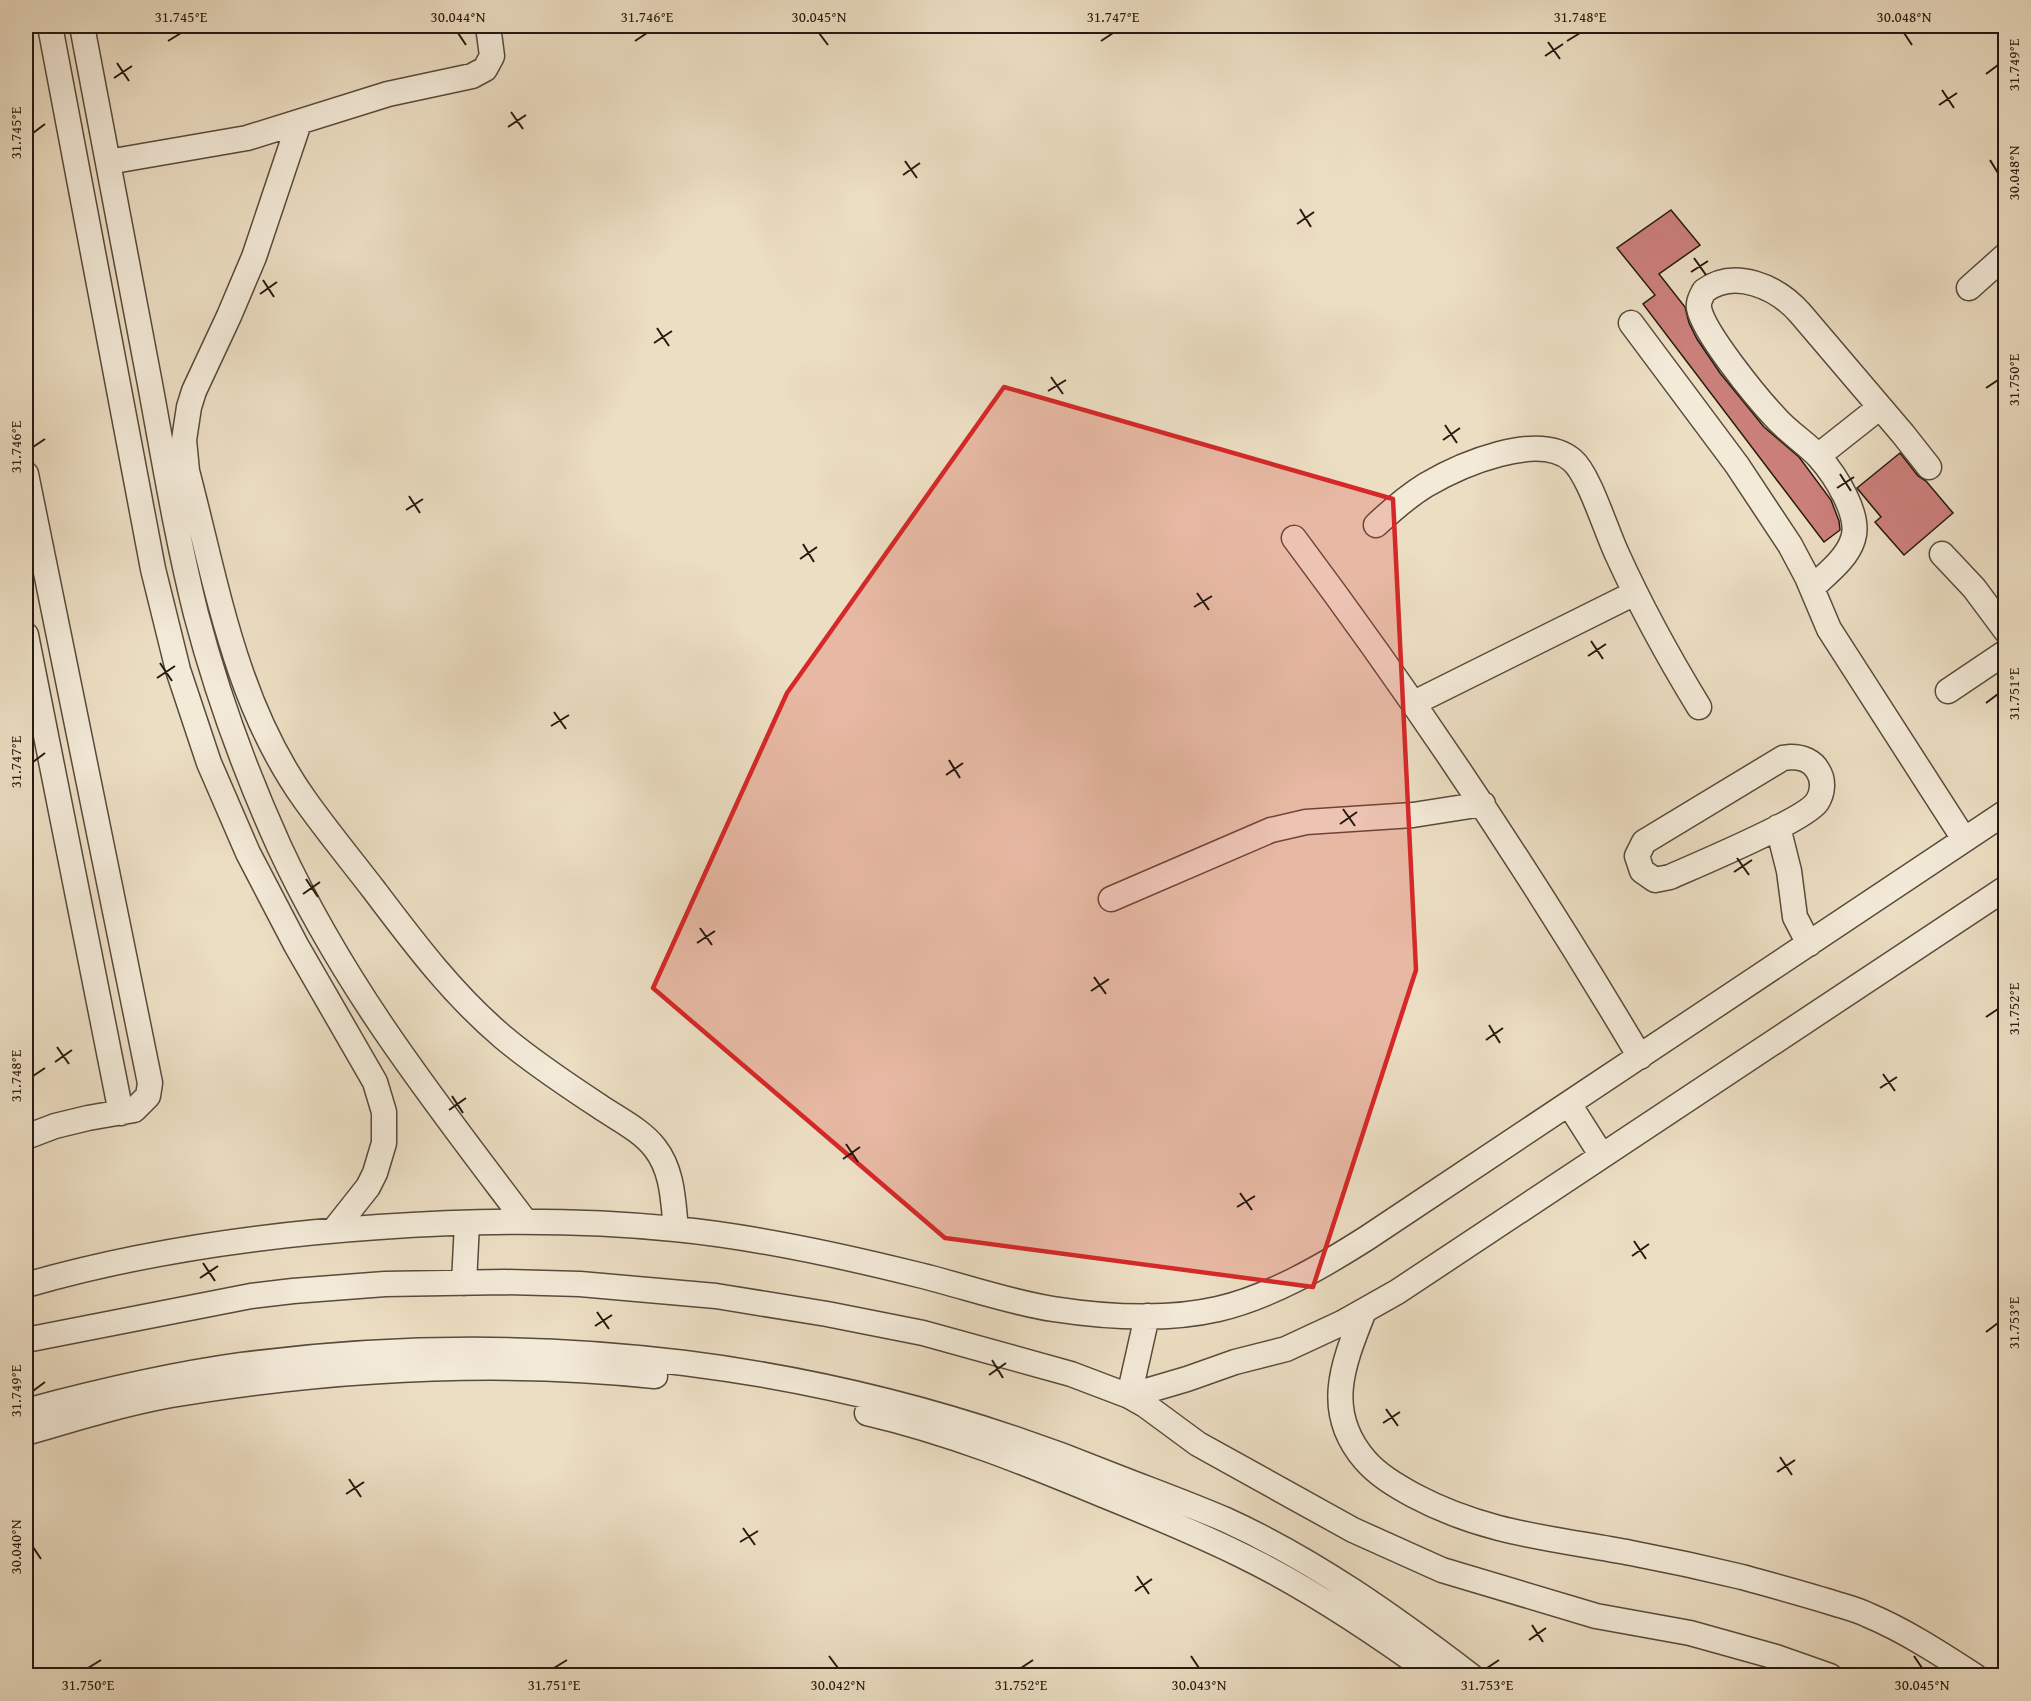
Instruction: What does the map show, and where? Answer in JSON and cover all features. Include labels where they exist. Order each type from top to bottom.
[{"type":"street","points":[[50,26],[153,569],[178,670],[210,763],[248,853],[296,945],[375,1082],[384,1112],[384,1143],[375,1173],[368,1187],[334,1230]]},
{"type":"street","points":[[81,26],[184,563],[209,661],[241,756],[280,849],[326,938],[352,982],[407,1065],[525,1221]]},
{"type":"street","points":[[108,162],[238,140],[299,123],[369,99],[479,73],[489,63],[492,56],[488,26]]},
{"type":"street","points":[[299,123],[258,246],[194,391],[185,424],[187,471],[244,685],[272,745],[305,800],[437,971],[481,1017],[513,1045],[555,1077],[634,1129],[655,1148],[670,1176],[676,1229]]},
{"type":"street","points":[[1969,288],[2006,255]]},
{"type":"street","points":[[1812,588],[1850,548],[1855,525],[1848,502],[1818,456],[1775,417],[1718,345],[1701,314],[1699,306],[1704,291],[1720,283],[1742,282],[1761,285],[1781,295],[1800,313],[1929,467]]},
{"type":"street","points":[[1631,323],[1737,465],[1796,556],[1834,637],[1964,839]]},
{"type":"street","points":[[1818,456],[1880,407]]},
{"type":"street","points":[[1376,525],[1425,485],[1464,466],[1507,453],[1540,448],[1568,456],[1580,469],[1635,593],[1699,707]]},
{"type":"street","points":[[26,474],[150,1083],[150,1090],[144,1102],[134,1110],[55,1126],[26,1137]]},
{"type":"street","points":[[1294,538],[1414,703],[1483,804],[1584,962],[1640,1057]]},
{"type":"street","points":[[1942,554],[1974,588],[2006,631]]},
{"type":"street","points":[[1414,703],[1635,593]]},
{"type":"street","points":[[26,635],[121,1113]]},
{"type":"street","points":[[1948,691],[2006,652]]},
{"type":"street","points":[[1799,757],[1807,760],[1819,772],[1822,779],[1821,795],[1812,807],[1778,827],[1662,880],[1647,877],[1641,872],[1638,864],[1637,856],[1640,849],[1651,838],[1783,758],[1799,757]]},
{"type":"street","points":[[1111,899],[1270,830],[1306,822],[1413,815],[1483,804]]},
{"type":"street","points":[[26,1285],[157,1254],[228,1242],[334,1230],[525,1221],[588,1222],[676,1229],[742,1238],[841,1257],[1051,1309],[1107,1315],[1147,1316],[1218,1309],[1268,1291],[1320,1267],[1640,1057],[2006,812]]},
{"type":"street","points":[[1778,827],[1789,871],[1795,917],[1809,944]]},
{"type":"street","points":[[1129,1396],[1234,1362],[1286,1349],[1364,1311],[1397,1292],[2006,888]]},
{"type":"street","points":[[1569,1104],[1602,1156]]},
{"type":"street","points":[[464,1283],[467,1223]]},
{"type":"street","points":[[26,1340],[252,1296],[339,1286],[464,1283],[580,1284],[716,1296],[827,1314],[961,1342],[1071,1374],[1129,1396],[1208,1449],[1353,1530],[1442,1570],[1596,1616],[1690,1633],[1776,1657],[1830,1676]]},
{"type":"street","points":[[1364,1311],[1342,1371],[1340,1391],[1342,1411],[1350,1436],[1364,1459],[1384,1478],[1454,1514],[1505,1531],[1682,1563],[1785,1589],[1867,1614],[1932,1649],[1975,1676]]},
{"type":"street","points":[[1129,1396],[1147,1316]]},
{"type":"street","points":[[26,1412],[118,1388],[239,1365],[302,1358],[445,1349],[524,1349],[603,1354],[756,1373],[923,1409],[1003,1433],[1227,1521],[1311,1565],[1376,1606],[1471,1676]]},
{"type":"street","points":[[26,1433],[169,1396],[295,1379],[419,1369],[565,1369],[638,1374],[736,1386],[879,1415],[962,1440],[1033,1466],[1175,1524],[1243,1556],[1300,1587],[1364,1627],[1435,1676]]},
{"type":"highlighted area","points":[[1004,387],[1393,499],[1416,970],[1313,1287],[945,1238],[653,988],[787,693]]},
{"type":"building","points":[[1671,210],[1700,245],[1659,274],[1685,307],[1689,323],[1697,339],[1720,373],[1764,427],[1799,457],[1831,500],[1840,530],[1824,542],[1643,304],[1655,295],[1617,248]]},
{"type":"building","points":[[1900,453],[1953,513],[1904,555],[1875,522],[1881,517],[1857,488]]}]
